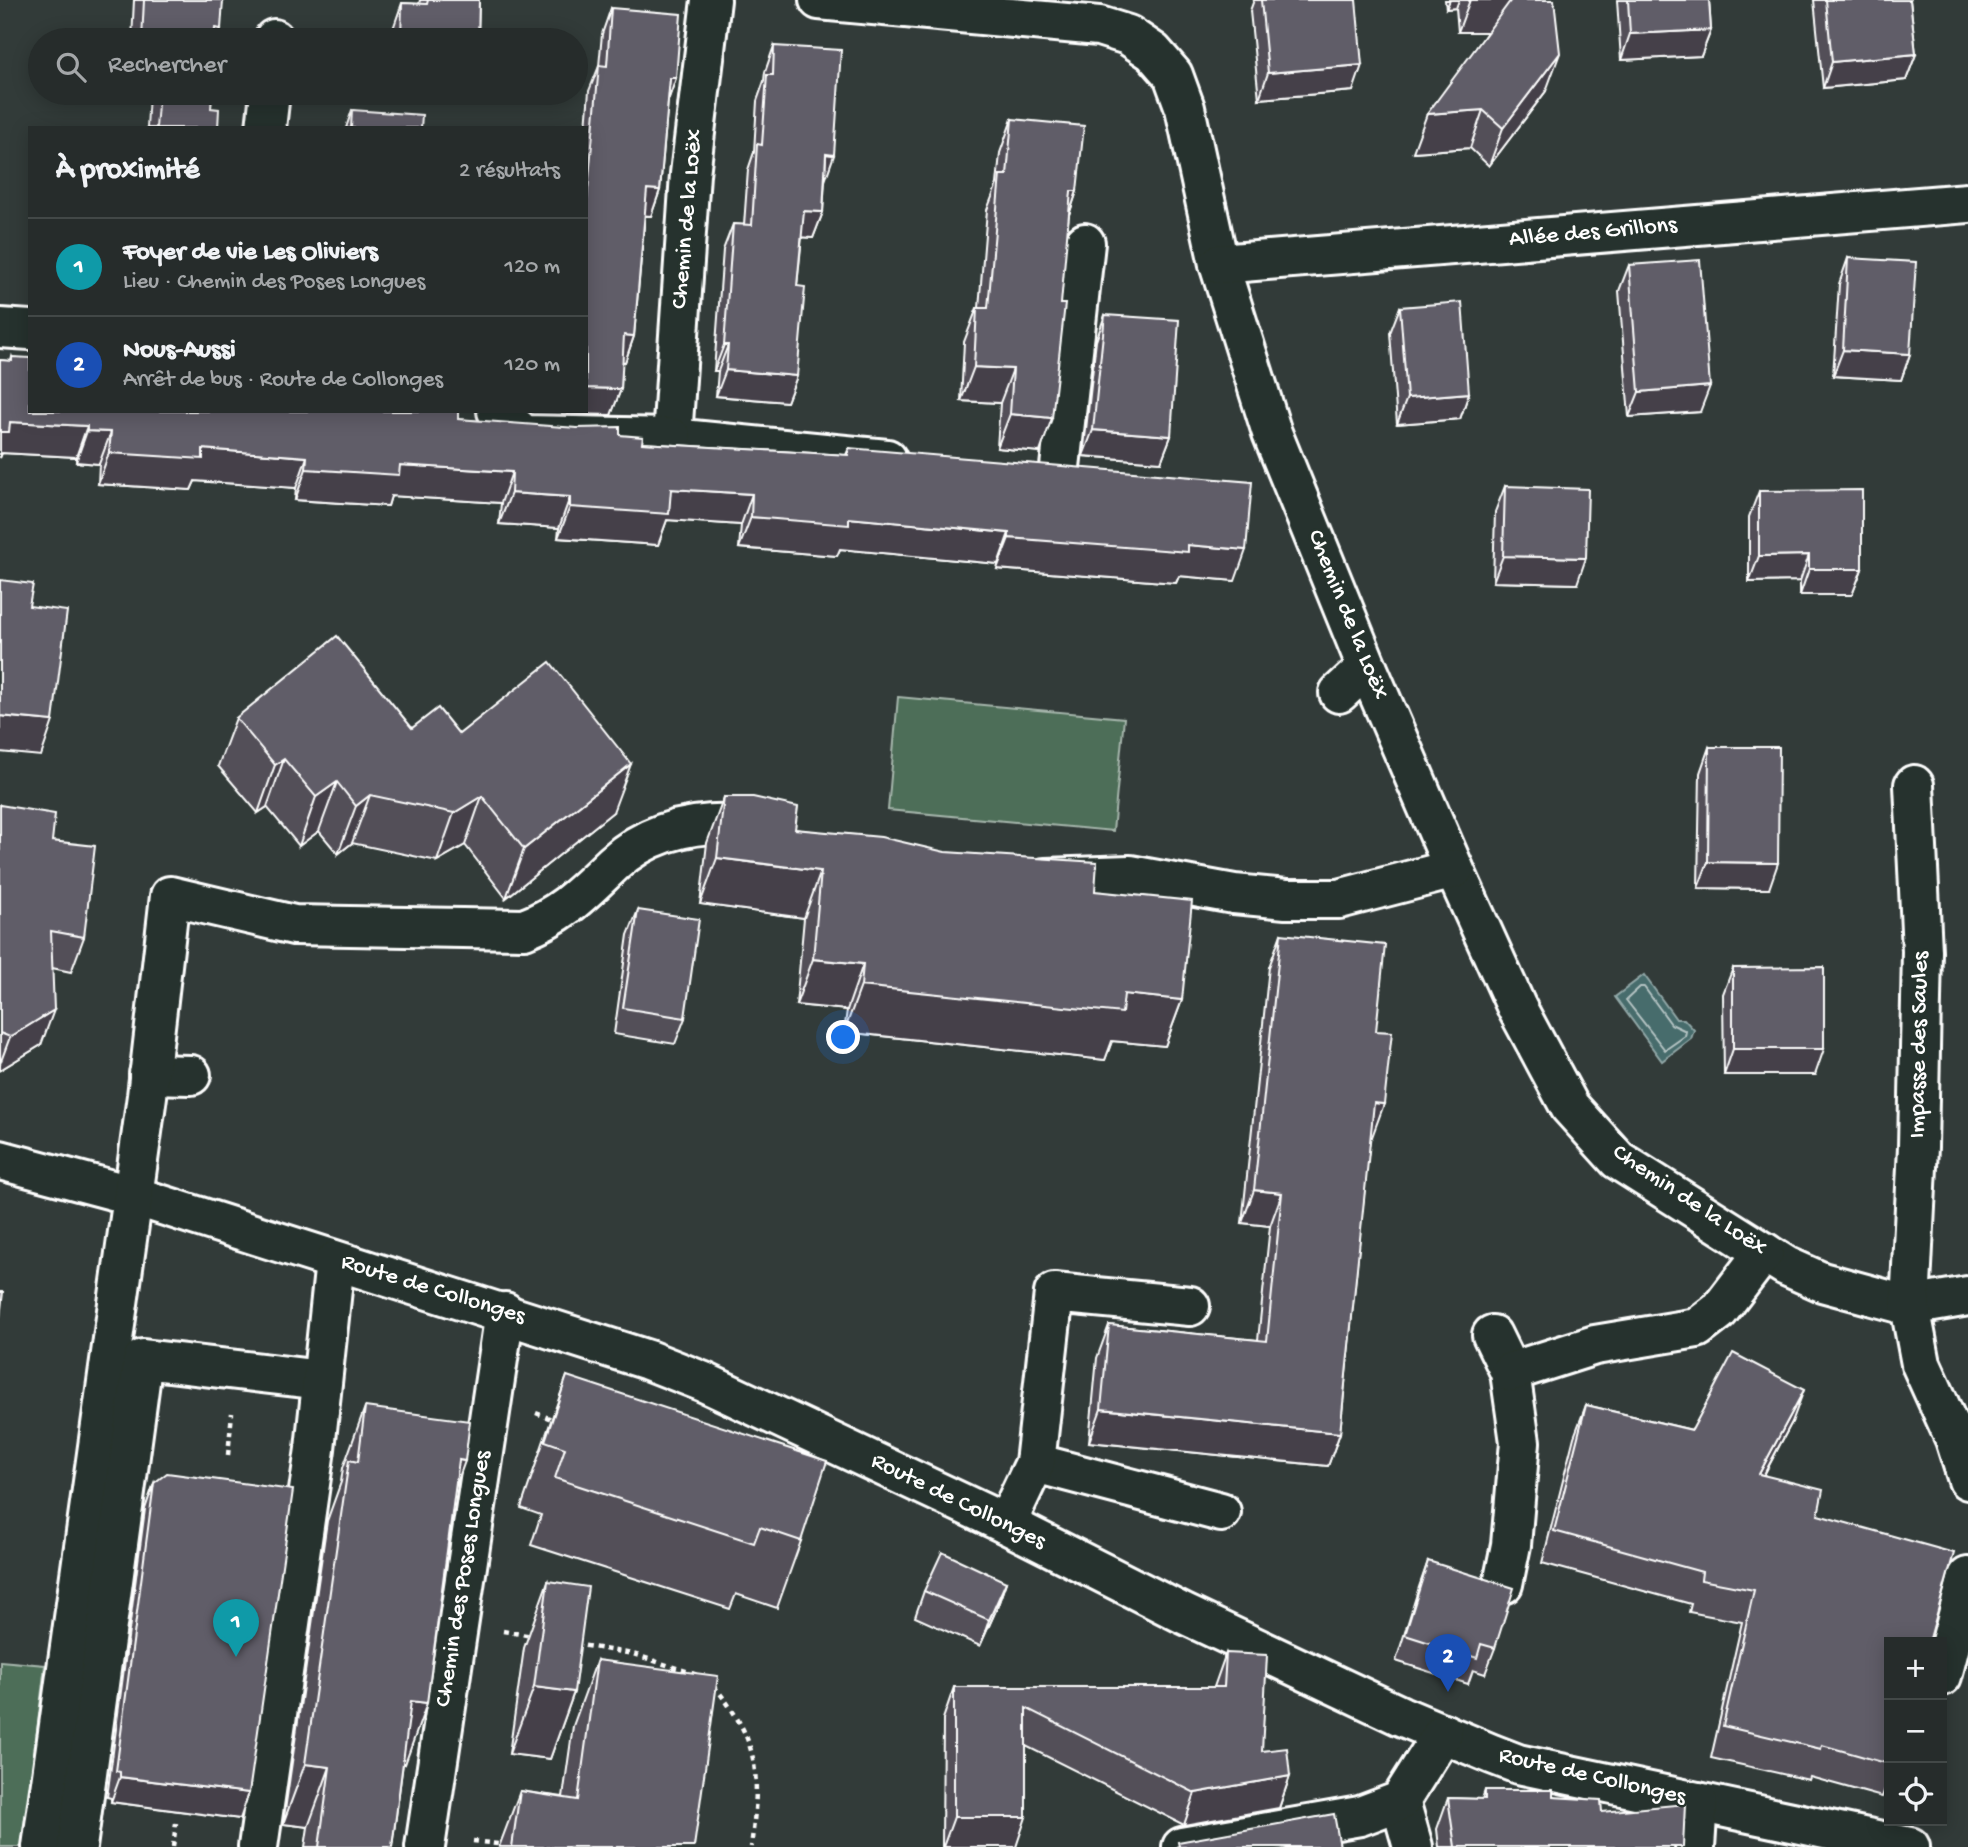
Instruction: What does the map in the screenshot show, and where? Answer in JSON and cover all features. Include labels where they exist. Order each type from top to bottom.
[{"type":"street","name":"Chemin de la Loëx","points":[[672,438],[690,174],[710,0]]},
{"type":"street","name":"Chemin de la Loëx","points":[[819,0],[983,7],[1099,26],[1128,35],[1153,52],[1173,75],[1185,108],[1219,264],[1272,433],[1367,667],[1454,869],[1517,1008],[1570,1107],[1618,1160],[1764,1252],[1822,1282],[1910,1306],[1968,1296]]},
{"type":"street","points":[[266,126],[269,105]]},
{"type":"street","name":"Allée des Grillons","points":[[1219,264],[1968,203]]},
{"type":"street","points":[[1059,476],[1085,243]]},
{"type":"street","points":[[0,328],[28,330]]},
{"type":"street","points":[[499,413],[524,435],[672,438],[921,463]]},
{"type":"street","points":[[1018,472],[1100,479]]},
{"type":"street","points":[[1339,693],[1367,667]]},
{"type":"street","name":"Impasse des Saules","points":[[1910,1306],[1918,1147],[1922,951],[1914,785]]},
{"type":"street","points":[[42,1847],[149,1074],[170,896],[294,925],[524,929],[552,918],[587,892],[616,861],[676,827],[731,821],[784,828],[796,833]]},
{"type":"street","points":[[1010,879],[1130,875],[1234,894],[1286,900],[1339,900],[1454,869]]},
{"type":"street","points":[[149,1074],[191,1076]]},
{"type":"street","name":"Route de Collonges","points":[[0,1160],[131,1195],[505,1312],[648,1360],[704,1382],[1006,1524],[1194,1619],[1443,1733],[1518,1764],[1698,1802],[1902,1837]]},
{"type":"street","points":[[1510,1372],[1595,1345],[1697,1328],[1719,1311],[1764,1252]]},
{"type":"street","points":[[258,1847],[323,1380],[335,1261]]},
{"type":"street","points":[[1006,1524],[1035,1463],[1054,1293],[1190,1306]]},
{"type":"street","points":[[1910,1306],[1921,1364],[1965,1457]]},
{"type":"street","name":"Chemin des Poses Longues","points":[[425,1847],[505,1312]]},
{"type":"street","points":[[1492,1335],[1510,1372],[1512,1404],[1520,1442],[1511,1545],[1503,1584]]},
{"type":"street","points":[[77,1847],[142,1359],[323,1380]]},
{"type":"street","points":[[1035,1463],[1221,1512]]},
{"type":"street","points":[[1947,1657],[1968,1577]]},
{"type":"street","points":[[1182,1847],[1360,1816],[1400,1801],[1443,1733]]},
{"type":"street","points":[[1400,1801],[1413,1847]]},
{"type":"street","points":[[1695,1847],[1698,1802]]},
{"type":"path","points":[[492,1397],[564,1423]]},
{"type":"path","points":[[457,1623],[538,1637]]},
{"type":"path","points":[[565,1642],[633,1654],[696,1673],[714,1686],[749,1738],[755,1770],[756,1806],[751,1847]]},
{"type":"path","points":[[173,1847],[176,1823]]},
{"type":"green space","points":[[898,697],[1124,718],[1113,831],[888,810]]},
{"type":"green space","points":[[0,1661],[45,1665],[23,1847],[0,1847]]},
{"type":"water","points":[[1644,975],[1676,1019],[1684,1019],[1694,1030],[1691,1039],[1662,1061],[1615,997]]},
{"type":"building","points":[[144,0],[223,0],[221,28],[143,28]]},
{"type":"building","points":[[428,0],[479,0],[478,28],[401,28],[402,3],[427,4]]},
{"type":"building","points":[[1261,0],[1356,0],[1362,65],[1268,73]]},
{"type":"building","points":[[1511,0],[1554,0],[1560,53],[1503,128],[1483,110],[1427,114]]},
{"type":"building","points":[[1628,0],[1709,0],[1711,30],[1630,34]]},
{"type":"building","points":[[1826,0],[1910,0],[1916,54],[1832,62]]},
{"type":"building","points":[[611,8],[681,14],[676,78],[670,78],[660,190],[647,189],[634,336],[624,335],[621,389],[588,388],[588,190],[599,65],[607,66]]},
{"type":"building","points":[[774,46],[841,50],[834,155],[826,154],[823,212],[804,211],[797,286],[805,287],[797,376],[726,370],[728,345],[724,345],[733,224],[752,225],[757,144],[762,145],[767,75],[773,75]]},
{"type":"building","points":[[158,105],[211,105],[211,108],[219,109],[218,126],[156,126]]},
{"type":"building","points":[[352,110],[422,115],[421,126],[351,126]]},
{"type":"building","points":[[1012,119],[1084,126],[1077,191],[1071,191],[1061,304],[1065,304],[1052,418],[1010,414],[1013,369],[974,367],[977,308],[988,308],[1000,175],[1007,175]]},
{"type":"building","points":[[1848,258],[1916,262],[1910,354],[1843,350]]},
{"type":"building","points":[[1700,260],[1710,386],[1639,392],[1629,265]]},
{"type":"building","points":[[1462,302],[1469,393],[1407,398],[1400,307]]},
{"type":"building","points":[[1105,315],[1179,320],[1171,436],[1093,430]]},
{"type":"building","points":[[12,357],[28,358],[28,413],[458,413],[458,419],[577,428],[620,427],[620,435],[643,437],[642,443],[848,455],[849,448],[1252,482],[1246,550],[1188,545],[1188,552],[1009,538],[1009,533],[849,518],[849,525],[751,517],[752,494],[671,489],[669,514],[570,507],[570,497],[511,493],[512,472],[400,465],[399,475],[306,469],[307,457],[203,449],[203,459],[109,453],[111,432],[87,431],[87,426],[10,422],[9,432],[0,432],[0,360],[12,361]]},
{"type":"building","points":[[1505,486],[1588,489],[1586,558],[1503,556]]},
{"type":"building","points":[[1862,490],[1862,569],[1809,569],[1809,555],[1759,556],[1759,491]]},
{"type":"building","points":[[0,580],[33,584],[29,606],[67,611],[53,721],[0,716]]},
{"type":"building","points":[[337,636],[412,728],[438,708],[459,734],[550,662],[631,764],[524,849],[482,796],[454,813],[370,795],[356,806],[337,782],[316,797],[284,759],[275,765],[236,718]]},
{"type":"building","points":[[1709,747],[1779,747],[1778,863],[1708,862]]},
{"type":"building","points":[[724,797],[753,797],[798,807],[795,829],[881,837],[945,852],[1097,862],[1095,891],[1192,901],[1182,1000],[1124,994],[1122,1013],[861,986],[863,964],[813,959],[821,871],[717,858]]},
{"type":"building","points":[[0,805],[55,814],[52,841],[95,846],[84,937],[51,931],[54,1010],[10,1037],[0,1033]]},
{"type":"building","points":[[638,910],[699,919],[685,1018],[623,1008]]},
{"type":"building","points":[[1281,934],[1385,945],[1376,1031],[1392,1032],[1384,1104],[1374,1103],[1340,1433],[1101,1409],[1109,1325],[1267,1341],[1282,1193],[1254,1190]]},
{"type":"building","points":[[1824,967],[1824,1049],[1733,1049],[1733,968]]},
{"type":"building","points":[[0,1292],[3,1292],[0,1318]]},
{"type":"building","points":[[1733,1353],[1804,1390],[1759,1474],[1823,1490],[1818,1515],[1954,1553],[1930,1637],[1884,1637],[1884,1763],[1822,1745],[1821,1749],[1723,1726],[1754,1590],[1701,1580],[1702,1572],[1554,1531],[1586,1405],[1692,1430]]},
{"type":"building","points":[[567,1376],[827,1461],[801,1541],[760,1527],[754,1543],[555,1478],[565,1448],[545,1441]]},
{"type":"building","points":[[365,1407],[470,1421],[465,1461],[459,1460],[427,1703],[411,1701],[392,1847],[319,1847],[330,1767],[305,1764],[349,1460],[358,1462]]},
{"type":"building","points":[[167,1473],[293,1490],[249,1793],[120,1777],[120,1772],[116,1771],[154,1483]]},
{"type":"building","points":[[942,1552],[1006,1582],[989,1620],[924,1591]]},
{"type":"building","points":[[1428,1561],[1514,1588],[1495,1648],[1481,1644],[1477,1658],[1405,1635]]},
{"type":"building","points":[[548,1581],[588,1587],[574,1692],[534,1687]]},
{"type":"building","points":[[1226,1653],[1267,1655],[1262,1751],[1287,1748],[1290,1776],[1195,1793],[1026,1708],[1026,1817],[954,1817],[954,1687],[1224,1687]]},
{"type":"building","points":[[597,1660],[718,1676],[694,1847],[512,1847],[520,1791],[578,1800]]},
{"type":"building","points":[[1485,1790],[1553,1790],[1553,1797],[1601,1800],[1602,1812],[1685,1804],[1683,1847],[1455,1847],[1448,1798],[1485,1799]]},
{"type":"building","points":[[1334,1814],[1340,1847],[1176,1847],[1179,1846],[1178,1842]]},
{"type":"place","name":"Foyer de vie Les Oliviers","points":[[236,1657]]},
{"type":"place","name":"Nous-Aussi","points":[[1448,1692]]}]
